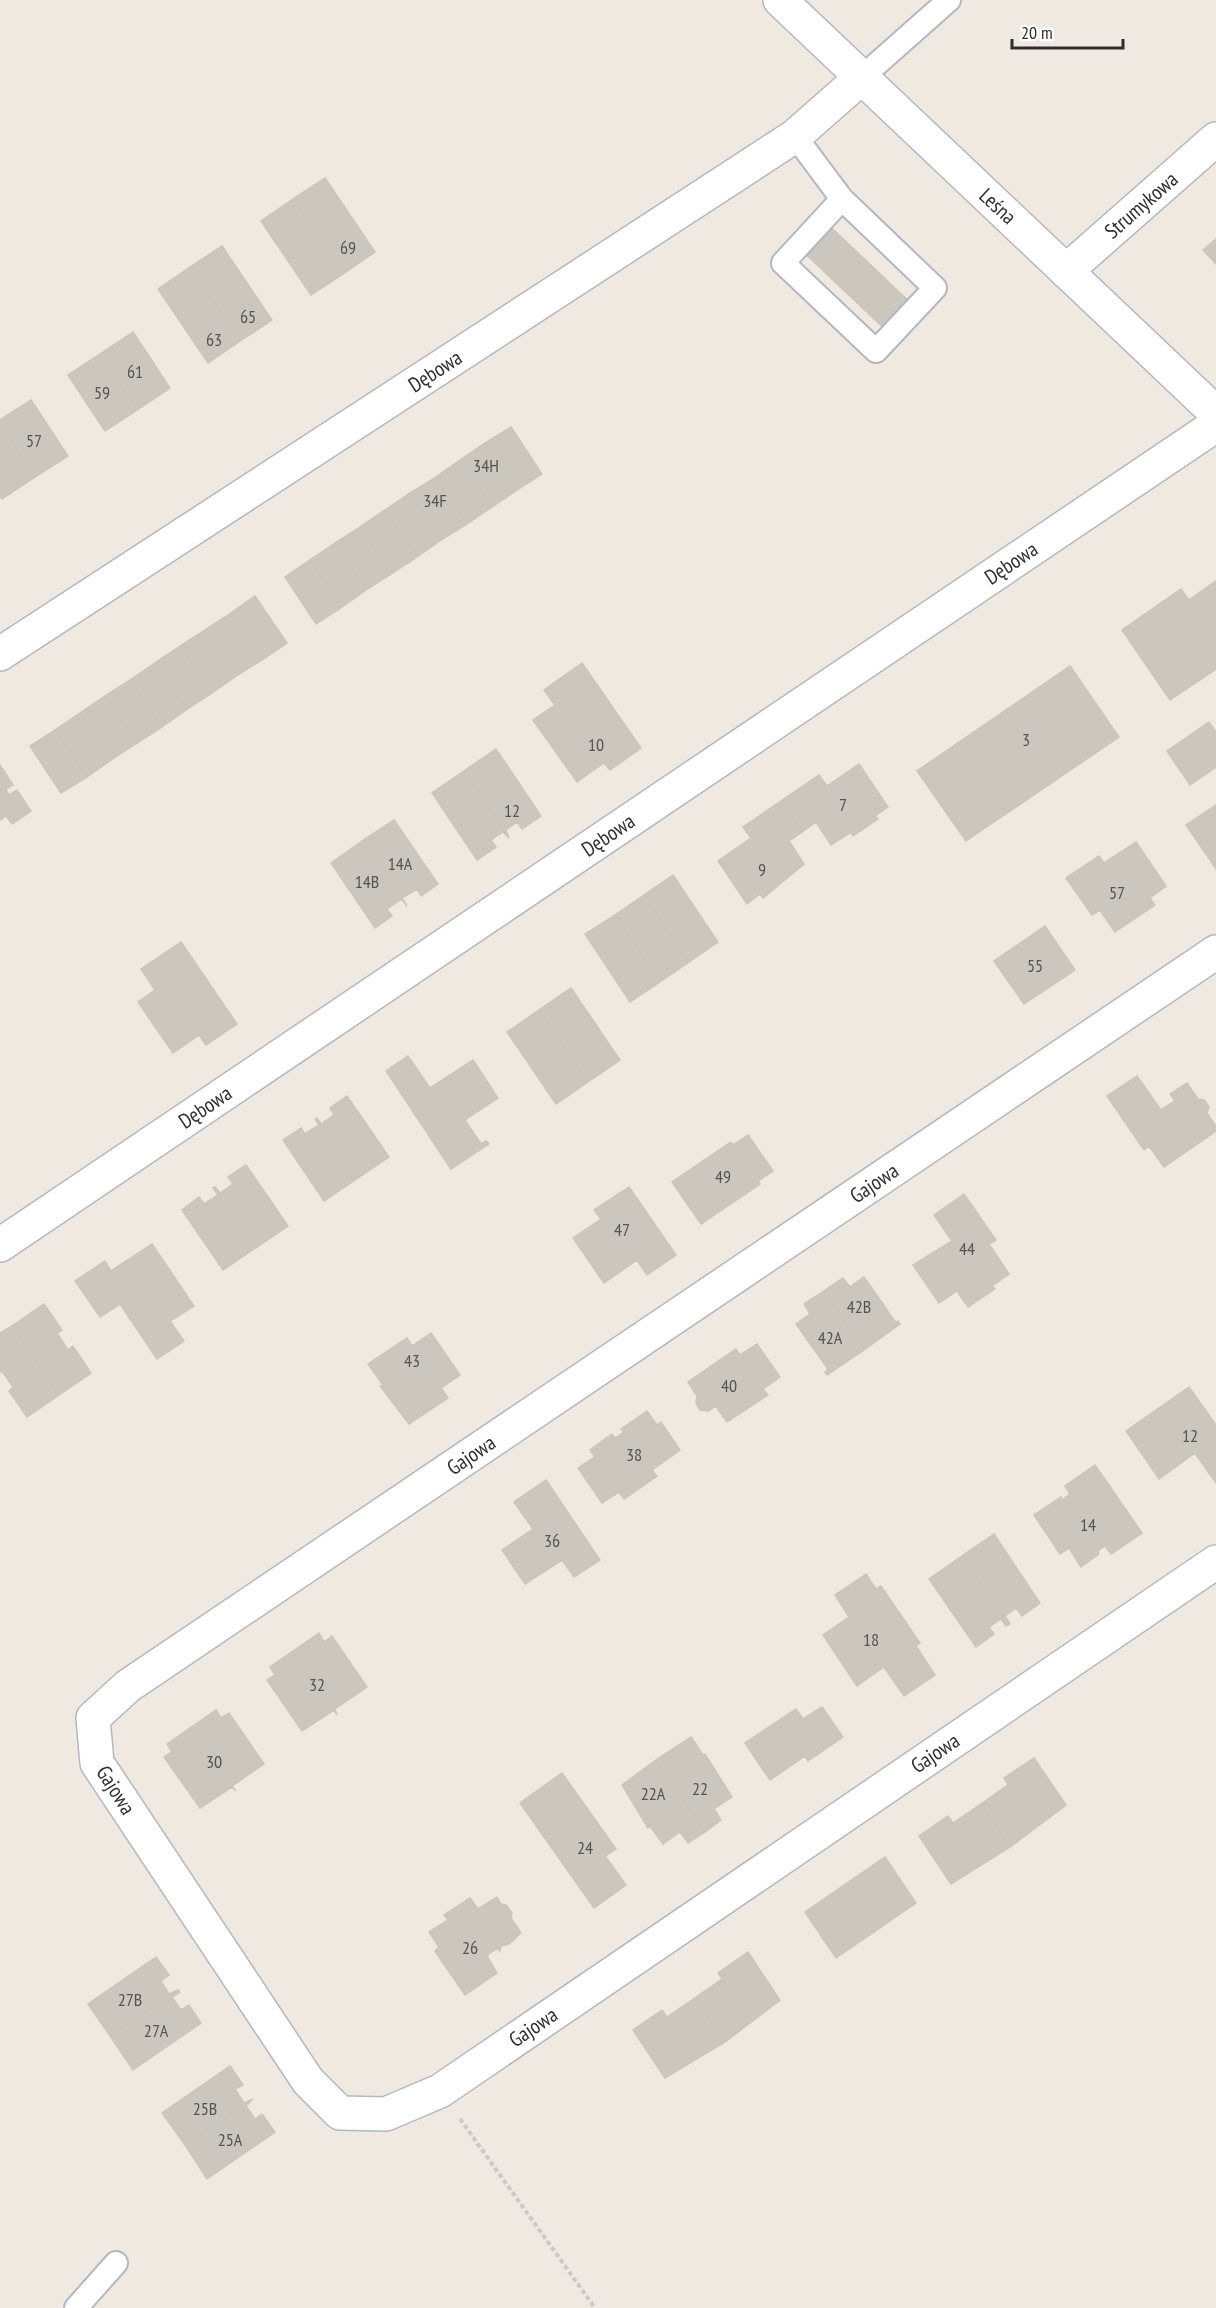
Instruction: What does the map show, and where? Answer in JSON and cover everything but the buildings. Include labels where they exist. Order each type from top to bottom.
[{"type":"street","name":"Leśna","points":[[780,0],[1216,413]]},
{"type":"street","name":"Dębowa","points":[[0,654],[795,136],[861,78]]},
{"type":"street","name":"Strumykowa","points":[[1066,271],[1216,139]]},
{"type":"street","name":"Dębowa","points":[[0,1245],[1216,424]]},
{"type":"street","name":"Gajowa","points":[[1216,952],[128,1686],[93,1718],[97,1763],[308,2081],[340,2113],[386,2114],[440,2091],[1216,1562]]},
{"type":"lane","points":[[861,78],[949,0]]},
{"type":"lane","points":[[795,136],[842,200],[936,288],[876,351],[783,263],[842,200]]},
{"type":"lane","points":[[76,2308],[116,2262]]},
{"type":"path","points":[[440,2091],[595,2308]]}]
